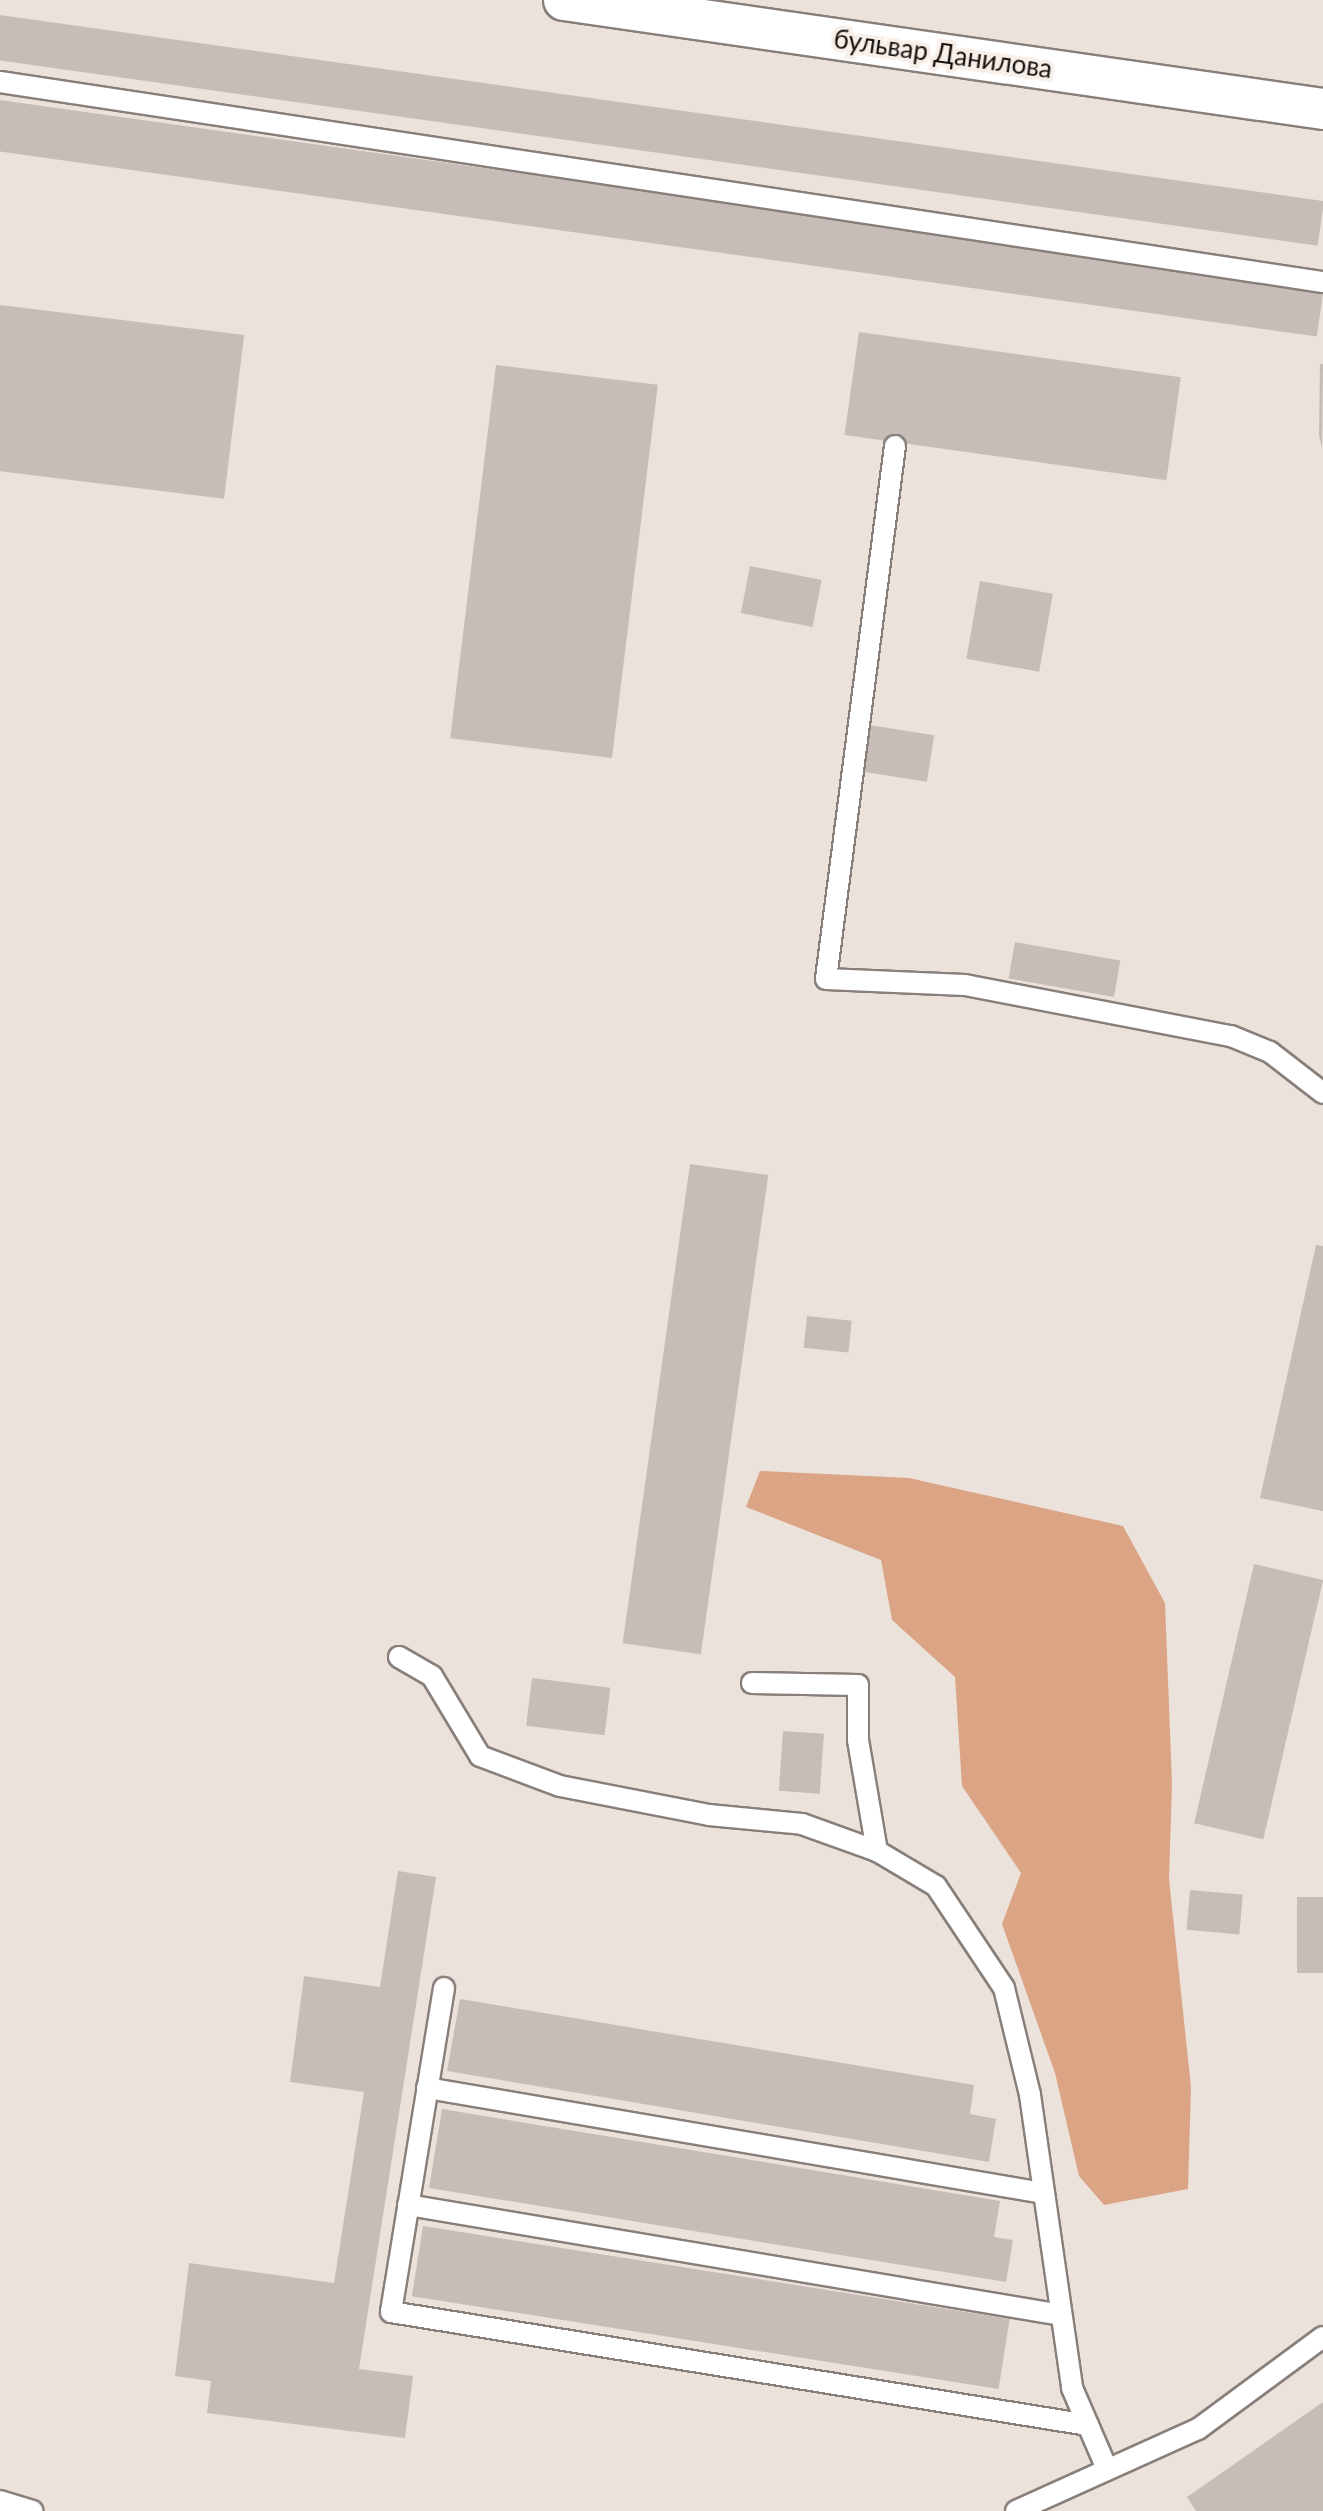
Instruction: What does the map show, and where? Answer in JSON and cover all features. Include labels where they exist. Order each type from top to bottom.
[{"type":"street","name":"бульвар Данилова","points":[[564,0],[1323,109]]},
{"type":"lane","points":[[0,82],[1323,282]]},
{"type":"lane","points":[[895,446],[826,979],[965,985],[1231,1036],[1270,1052],[1323,1093]]},
{"type":"lane","points":[[399,1657],[432,1676],[480,1756],[560,1786],[709,1815],[802,1824],[877,1851],[936,1886],[1004,1988],[1030,2095],[1072,2388],[1107,2469]]},
{"type":"lane","points":[[752,1683],[858,1685],[858,1740],[877,1851]]},
{"type":"lane","points":[[444,1988],[391,2312],[1088,2425]]},
{"type":"lane","points":[[427,2088],[1043,2193]]},
{"type":"lane","points":[[408,2205],[1061,2315]]},
{"type":"lane","points":[[1016,2511],[1198,2429],[1323,2337]]},
{"type":"lane","points":[[0,2501],[33,2511]]},
{"type":"shaded area","points":[[760,1471],[909,1478],[1123,1526],[1165,1603],[1172,1783],[1169,1879],[1191,2087],[1188,2189],[1104,2205],[1079,2176],[1055,2073],[1002,1924],[1021,1873],[962,1786],[955,1677],[892,1620],[881,1560],[746,1507]]},
{"type":"building","points":[[0,15],[1323,201],[1318,246],[0,60]]},
{"type":"building","points":[[0,100],[1323,286],[1317,337],[0,152]]},
{"type":"building","points":[[0,305],[244,335],[224,499],[0,471]]},
{"type":"building","points":[[859,332],[1181,377],[1166,480],[845,435]]},
{"type":"building","points":[[1320,364],[1323,364],[1322,448],[1319,435]]},
{"type":"building","points":[[496,365],[658,385],[612,758],[450,738]]},
{"type":"building","points":[[750,566],[822,580],[812,627],[741,613]]},
{"type":"building","points":[[980,581],[1053,594],[1039,672],[966,659]]},
{"type":"building","points":[[869,725],[934,735],[927,782],[862,771]]},
{"type":"building","points":[[1015,942],[1120,961],[1114,997],[1009,978]]},
{"type":"building","points":[[690,1164],[768,1175],[701,1654],[623,1643]]},
{"type":"building","points":[[1316,1245],[1323,1246],[1323,1511],[1260,1498]]},
{"type":"building","points":[[807,1316],[852,1321],[848,1353],[804,1348]]},
{"type":"building","points":[[1254,1564],[1323,1580],[1263,1839],[1194,1823]]},
{"type":"building","points":[[532,1678],[610,1688],[605,1735],[526,1726]]},
{"type":"building","points":[[783,1731],[824,1734],[820,1794],[779,1791]]},
{"type":"building","points":[[398,1871],[436,1877],[359,2369],[413,2376],[405,2438],[207,2413],[211,2381],[175,2376],[189,2263],[334,2283],[364,2092],[290,2082],[304,1976],[380,1987]]},
{"type":"building","points":[[1190,1890],[1243,1895],[1239,1934],[1187,1930]]},
{"type":"building","points":[[1297,1897],[1323,1897],[1323,1973],[1297,1973]]},
{"type":"building","points":[[460,1999],[974,2085],[970,2114],[996,2119],[989,2162],[447,2071]]},
{"type":"building","points":[[442,2109],[1000,2201],[994,2237],[1013,2240],[1006,2282],[429,2188]]},
{"type":"building","points":[[423,2226],[1010,2319],[999,2389],[412,2296]]},
{"type":"building","points":[[1323,2402],[1323,2511],[1196,2511],[1187,2497]]}]
